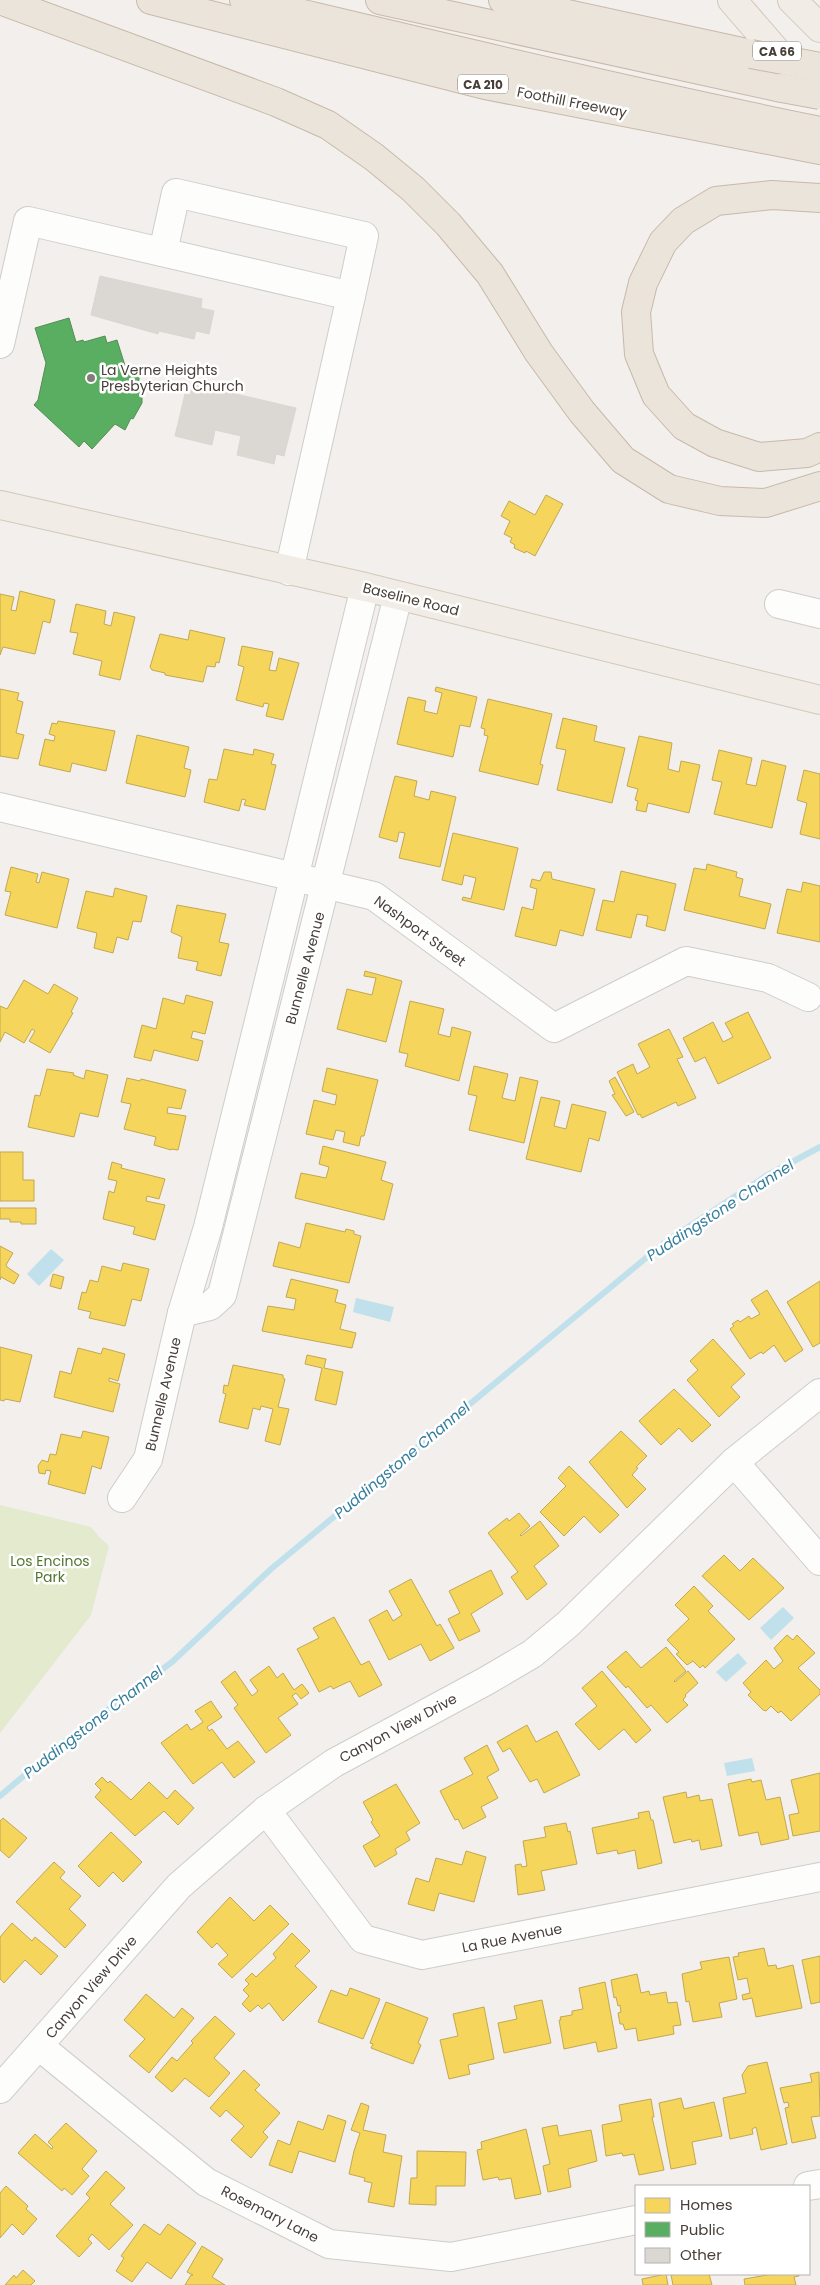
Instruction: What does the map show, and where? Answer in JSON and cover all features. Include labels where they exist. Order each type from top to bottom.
[{"type":"highway","points":[[0,0],[276,102],[328,126],[374,157],[413,189],[448,224],[490,274],[539,353],[582,412],[623,460],[669,489],[720,501],[766,504],[820,486]]},
{"type":"highway","name":"Foothill Freeway","points":[[151,0],[485,85],[819,128]]},
{"type":"highway","points":[[244,0],[718,110],[819,128]]},
{"type":"highway","points":[[380,0],[820,95]]},
{"type":"highway","points":[[503,0],[751,54],[820,67]]},
{"type":"highway","points":[[817,197],[772,195],[716,201],[683,221],[663,242],[643,283],[636,312],[639,354],[656,396],[684,426],[715,443],[760,458],[807,454],[820,447]]},
{"type":"main road","name":"CA 66","points":[[732,0],[819,128]]},
{"type":"main road","points":[[792,0],[820,28]]},
{"type":"main road","name":"Baseline Road","points":[[0,505],[365,587],[820,700]]},
{"type":"street","points":[[163,252],[176,193],[364,236],[289,571]]},
{"type":"street","points":[[0,344],[28,221],[351,296]]},
{"type":"street","name":"Bunnelle Avenue","points":[[122,1498],[148,1459],[182,1313],[213,1208],[365,587]]},
{"type":"street","name":"Bunnelle Avenue","points":[[182,1313],[210,1306],[222,1295],[254,1160],[327,885],[398,596]]},
{"type":"street","points":[[779,604],[820,614]]},
{"type":"street","name":"Nashport Street","points":[[0,807],[374,896],[554,1028],[686,961],[768,978],[808,997]]},
{"type":"street","name":"Canyon View Drive","points":[[0,2089],[179,1886],[266,1810],[334,1762],[486,1681],[532,1654],[568,1624],[734,1462],[820,1394]]},
{"type":"street","points":[[734,1462],[820,1561]]},
{"type":"street","name":"La Rue Avenue","points":[[266,1810],[363,1939],[422,1955],[820,1877]]},
{"type":"street","name":"Rosemary Lane","points":[[39,2046],[206,2182],[329,2244],[451,2257],[635,2220]]},
{"type":"green space","name":"Los Encinos Park","points":[[0,1505],[91,1527],[109,1546],[91,1615],[0,1733]]},
{"type":"water","points":[[51,1249],[64,1260],[39,1286],[27,1274]]},
{"type":"water","points":[[356,1298],[394,1307],[390,1322],[353,1312]]},
{"type":"water","points":[[783,1607],[794,1618],[771,1640],[760,1628]]},
{"type":"water","points":[[738,1653],[747,1663],[726,1682],[716,1672]]},
{"type":"water","points":[[752,1758],[755,1771],[727,1776],[724,1763]]},
{"type":"building: Homes","points":[[546,495],[563,504],[535,556],[514,548],[515,545],[510,542],[512,538],[504,534],[510,521],[501,516],[509,501],[535,515]]},
{"type":"building: Homes","points":[[20,591],[55,600],[50,623],[43,621],[35,654],[3,647],[0,655],[0,594],[14,597],[11,610],[16,611]]},
{"type":"building: Homes","points":[[76,604],[106,611],[104,624],[111,626],[114,612],[135,617],[120,680],[99,675],[102,661],[73,654],[78,633],[70,632]]},
{"type":"building: Homes","points":[[190,630],[225,638],[219,663],[216,662],[215,667],[207,666],[203,682],[165,675],[165,673],[152,670],[150,667],[160,634],[188,640]]},
{"type":"building: Homes","points":[[242,646],[273,652],[269,670],[276,671],[279,658],[299,663],[283,720],[266,716],[269,704],[264,703],[263,707],[236,700],[244,667],[238,665]]},
{"type":"building: Homes","points":[[436,687],[477,697],[470,727],[460,725],[453,757],[397,744],[408,697],[426,701],[424,711],[437,714],[442,693],[435,691]]},
{"type":"building: Homes","points":[[0,689],[19,693],[17,700],[23,702],[16,733],[24,735],[18,759],[0,756]]},
{"type":"building: Homes","points":[[488,699],[552,714],[540,764],[543,765],[538,785],[479,771],[488,736],[484,735],[485,729],[481,728]]},
{"type":"building: Homes","points":[[563,718],[597,726],[594,741],[625,748],[612,803],[557,790],[566,750],[556,748]]},
{"type":"building: Homes","points":[[58,721],[115,731],[106,771],[72,763],[70,772],[39,765],[45,739],[54,741],[55,736],[49,734],[52,723],[57,724]]},
{"type":"building: Homes","points":[[137,735],[189,747],[184,768],[191,770],[185,797],[126,783]]},
{"type":"building: Homes","points":[[639,736],[672,743],[668,769],[679,772],[681,761],[700,765],[689,813],[648,803],[646,812],[636,810],[638,801],[635,800],[638,789],[627,786]]},
{"type":"building: Homes","points":[[224,749],[253,755],[254,749],[274,754],[271,764],[276,765],[265,810],[244,805],[246,800],[242,799],[239,811],[204,802],[209,779],[217,780]]},
{"type":"building: Homes","points":[[719,750],[752,758],[746,784],[756,786],[762,760],[786,766],[772,828],[714,814],[722,782],[712,780]]},
{"type":"building: Homes","points":[[804,770],[820,774],[820,839],[800,834],[807,803],[797,800]]},
{"type":"building: Homes","points":[[395,776],[417,781],[414,796],[429,800],[431,791],[456,797],[440,867],[399,858],[405,833],[399,832],[397,842],[379,837]]},
{"type":"building: Homes","points":[[453,833],[518,848],[504,910],[462,900],[463,897],[471,899],[476,878],[464,875],[462,885],[442,880]]},
{"type":"building: Homes","points":[[707,864],[737,872],[736,877],[743,879],[739,896],[771,904],[765,929],[684,910],[694,868],[706,870]]},
{"type":"building: Homes","points":[[11,867],[38,874],[36,882],[39,883],[42,872],[69,879],[57,928],[5,915],[11,892],[5,891]]},
{"type":"building: Homes","points":[[621,871],[676,884],[665,931],[646,926],[648,916],[637,914],[631,938],[596,930],[603,900],[614,902]]},
{"type":"building: Homes","points":[[544,872],[551,872],[552,879],[595,889],[583,936],[560,930],[556,946],[515,936],[522,907],[533,910],[537,889],[530,887],[532,879],[540,881]]},
{"type":"building: Homes","points":[[803,882],[820,886],[820,942],[777,933],[787,889],[801,892]]},
{"type":"building: Homes","points":[[115,888],[147,896],[141,922],[133,921],[128,940],[117,937],[113,953],[94,948],[97,933],[77,928],[86,891],[113,897]]},
{"type":"building: Homes","points":[[177,905],[226,914],[219,942],[229,944],[221,976],[196,970],[198,962],[178,958],[182,937],[171,932]]},
{"type":"building: Homes","points":[[365,971],[402,981],[386,1042],[337,1029],[347,989],[372,995],[376,978],[364,976]]},
{"type":"building: Homes","points":[[24,980],[48,994],[54,984],[78,998],[71,1012],[73,1013],[50,1053],[29,1041],[35,1031],[32,1029],[24,1043],[5,1032],[0,1042],[0,1006],[7,1009]]},
{"type":"building: Homes","points":[[186,995],[213,1002],[205,1034],[193,1031],[191,1038],[203,1041],[198,1061],[154,1050],[151,1061],[134,1057],[142,1025],[156,1029],[163,998],[184,1004]]},
{"type":"building: Homes","points":[[410,1001],[444,1009],[438,1034],[450,1037],[452,1027],[471,1032],[459,1081],[405,1066],[408,1054],[399,1052]]},
{"type":"building: Homes","points":[[748,1012],[771,1058],[718,1084],[705,1057],[695,1062],[683,1038],[713,1022],[723,1042],[733,1037],[725,1023]]},
{"type":"building: Homes","points":[[669,1029],[683,1057],[677,1059],[696,1098],[678,1106],[676,1102],[642,1118],[640,1114],[638,1115],[617,1072],[633,1064],[637,1074],[650,1067],[638,1044]]},
{"type":"building: Homes","points":[[474,1066],[508,1074],[502,1098],[515,1101],[520,1077],[538,1081],[524,1143],[469,1130],[477,1096],[468,1094]]},
{"type":"building: Homes","points":[[327,1068],[378,1080],[364,1136],[361,1136],[359,1146],[343,1142],[345,1132],[336,1130],[333,1140],[306,1134],[314,1100],[335,1105],[337,1095],[322,1091]]},
{"type":"building: Homes","points":[[47,1069],[74,1073],[73,1075],[84,1079],[86,1070],[108,1075],[98,1117],[80,1113],[74,1137],[28,1127],[35,1095],[40,1096]]},
{"type":"building: Homes","points":[[615,1077],[634,1112],[626,1116],[612,1095],[615,1094],[609,1081]]},
{"type":"building: Homes","points":[[127,1078],[140,1081],[141,1079],[186,1090],[181,1109],[168,1107],[167,1113],[186,1116],[178,1150],[154,1145],[156,1137],[124,1129],[131,1104],[121,1102]]},
{"type":"building: Homes","points":[[541,1097],[560,1101],[554,1126],[566,1129],[572,1104],[606,1112],[599,1141],[589,1138],[581,1172],[526,1159]]},
{"type":"building: Homes","points":[[323,1146],[386,1162],[381,1180],[393,1184],[384,1220],[295,1198],[301,1173],[326,1178],[329,1167],[319,1164]]},
{"type":"building: Homes","points":[[0,1152],[23,1152],[23,1180],[34,1180],[34,1201],[0,1201]]},
{"type":"building: Homes","points":[[112,1162],[122,1165],[121,1168],[165,1179],[159,1199],[147,1196],[146,1201],[165,1205],[155,1240],[133,1234],[135,1227],[103,1219],[109,1191],[114,1193],[117,1181],[108,1179]]},
{"type":"building: Homes","points":[[0,1208],[36,1208],[36,1224],[21,1224],[21,1222],[10,1222],[10,1219],[0,1219]]},
{"type":"building: Homes","points":[[306,1223],[345,1232],[346,1229],[354,1231],[354,1234],[361,1236],[349,1283],[273,1266],[279,1242],[300,1248]]},
{"type":"building: Homes","points":[[0,1246],[13,1253],[6,1265],[19,1275],[14,1284],[1,1277],[0,1280]]},
{"type":"building: Homes","points":[[123,1263],[149,1269],[141,1301],[132,1299],[125,1326],[89,1318],[91,1312],[78,1309],[82,1292],[86,1293],[90,1280],[98,1282],[102,1266],[121,1271]]},
{"type":"building: Homes","points":[[53,1274],[64,1277],[61,1289],[50,1286]]},
{"type":"building: Homes","points":[[291,1279],[338,1290],[335,1302],[346,1305],[340,1329],[356,1333],[352,1348],[262,1331],[268,1306],[294,1310],[296,1299],[286,1297]]},
{"type":"building: Homes","points":[[820,1281],[820,1343],[813,1347],[787,1302]]},
{"type":"building: Homes","points":[[767,1290],[803,1350],[785,1362],[774,1345],[763,1354],[761,1352],[750,1359],[730,1329],[734,1326],[732,1324],[738,1320],[740,1322],[749,1316],[751,1319],[760,1314],[751,1300]]},
{"type":"building: Homes","points":[[713,1339],[745,1374],[731,1387],[740,1397],[719,1417],[687,1380],[698,1370],[690,1361]]},
{"type":"building: Homes","points":[[0,1347],[32,1355],[20,1402],[0,1400]]},
{"type":"building: Homes","points":[[78,1348],[101,1354],[103,1348],[125,1354],[118,1381],[109,1378],[109,1381],[120,1384],[113,1412],[54,1397],[60,1371],[71,1374]]},
{"type":"building: Homes","points":[[307,1355],[326,1359],[324,1368],[343,1372],[336,1405],[315,1400],[322,1368],[305,1364]]},
{"type":"building: Homes","points":[[233,1365],[283,1375],[285,1379],[278,1407],[289,1409],[280,1445],[265,1441],[273,1409],[261,1406],[260,1410],[253,1408],[248,1429],[219,1422],[226,1394],[223,1393],[224,1385],[228,1386]]},
{"type":"building: Homes","points":[[674,1389],[711,1425],[692,1442],[679,1428],[661,1445],[639,1421]]},
{"type":"building: Homes","points":[[83,1431],[109,1437],[101,1469],[92,1466],[85,1494],[48,1484],[51,1471],[46,1470],[45,1474],[39,1473],[38,1466],[42,1460],[48,1462],[50,1454],[56,1455],[61,1434],[81,1438]]},
{"type":"building: Homes","points":[[621,1431],[647,1456],[636,1467],[638,1468],[632,1475],[646,1489],[627,1508],[589,1462]]},
{"type":"building: Homes","points":[[569,1466],[619,1515],[600,1533],[584,1516],[564,1536],[540,1512],[566,1486],[558,1478]]},
{"type":"building: Homes","points":[[519,1513],[530,1526],[521,1536],[540,1521],[559,1546],[534,1566],[547,1584],[527,1600],[511,1577],[518,1572],[488,1533],[507,1518],[509,1521]]},
{"type":"building: Homes","points":[[724,1555],[740,1571],[753,1558],[784,1588],[749,1620],[702,1576]]},
{"type":"building: Homes","points":[[491,1570],[503,1594],[471,1614],[480,1631],[459,1641],[448,1619],[460,1613],[449,1591]]},
{"type":"building: Homes","points":[[411,1579],[437,1626],[440,1624],[454,1648],[430,1661],[421,1644],[389,1660],[369,1620],[387,1610],[393,1621],[402,1615],[389,1591]]},
{"type":"building: Homes","points":[[694,1586],[713,1606],[708,1611],[735,1639],[705,1668],[703,1665],[700,1668],[693,1661],[687,1665],[676,1654],[679,1652],[667,1640],[689,1619],[675,1605]]},
{"type":"building: Homes","points":[[334,1617],[361,1665],[369,1661],[382,1685],[359,1697],[350,1681],[333,1689],[331,1686],[319,1692],[297,1649],[319,1638],[313,1628]]},
{"type":"building: Homes","points":[[787,1635],[793,1640],[797,1635],[815,1653],[798,1668],[820,1690],[820,1694],[791,1721],[781,1711],[778,1713],[771,1706],[766,1711],[763,1710],[748,1695],[751,1692],[743,1683],[766,1660],[774,1669],[783,1661],[774,1648]]},
{"type":"building: Homes","points":[[666,1647],[686,1671],[674,1681],[688,1671],[698,1683],[685,1695],[683,1700],[688,1705],[667,1723],[651,1705],[647,1708],[628,1686],[626,1688],[607,1667],[626,1651],[641,1668]]},
{"type":"building: Homes","points":[[269,1666],[277,1678],[283,1673],[294,1690],[302,1684],[309,1693],[301,1699],[296,1693],[292,1696],[298,1704],[278,1718],[291,1735],[266,1753],[234,1708],[238,1705],[221,1682],[235,1671],[252,1696],[258,1691],[250,1680]]},
{"type":"building: Homes","points":[[602,1671],[651,1730],[636,1743],[624,1729],[599,1750],[575,1724],[597,1706],[582,1688]]},
{"type":"building: Homes","points":[[211,1701],[222,1717],[207,1727],[209,1731],[212,1729],[227,1749],[238,1741],[255,1762],[234,1778],[222,1762],[193,1784],[161,1743],[187,1724],[191,1730],[203,1722],[195,1711]]},
{"type":"building: Homes","points":[[527,1725],[536,1742],[557,1731],[580,1775],[544,1793],[537,1779],[530,1782],[510,1748],[503,1752],[497,1742]]},
{"type":"building: Homes","points":[[487,1745],[499,1770],[487,1777],[498,1798],[481,1807],[486,1817],[463,1829],[458,1819],[455,1820],[440,1791],[473,1774],[464,1758]]},
{"type":"building: Homes","points":[[820,1773],[820,1831],[793,1836],[789,1815],[799,1813],[791,1780]]},
{"type":"building: Homes","points":[[102,1777],[108,1783],[110,1781],[131,1800],[149,1782],[167,1799],[175,1790],[194,1808],[178,1825],[164,1811],[135,1836],[95,1797],[101,1790],[95,1784]]},
{"type":"building: Homes","points":[[751,1779],[752,1782],[761,1780],[766,1800],[780,1797],[789,1839],[761,1845],[758,1832],[739,1836],[728,1784]]},
{"type":"building: Homes","points":[[396,1784],[420,1823],[406,1832],[410,1840],[395,1849],[397,1854],[375,1867],[363,1846],[380,1836],[371,1822],[373,1820],[363,1802]]},
{"type":"building: Homes","points":[[686,1792],[687,1798],[699,1795],[700,1801],[712,1799],[722,1846],[701,1850],[699,1840],[692,1842],[691,1839],[674,1843],[663,1797]]},
{"type":"building: Homes","points":[[649,1811],[651,1820],[653,1820],[662,1863],[638,1869],[635,1850],[618,1854],[617,1850],[597,1854],[592,1828],[639,1818],[638,1813]]},
{"type":"building: Homes","points":[[3,1818],[27,1838],[9,1858],[0,1850],[0,1821]]},
{"type":"building: Homes","points":[[566,1823],[568,1832],[570,1831],[577,1864],[541,1871],[545,1890],[518,1895],[515,1865],[527,1866],[523,1841],[546,1837],[544,1827]]},
{"type":"building: Homes","points":[[111,1832],[142,1862],[123,1882],[113,1872],[99,1887],[78,1866]]},
{"type":"building: Homes","points":[[466,1851],[486,1857],[474,1902],[439,1893],[434,1911],[408,1904],[416,1878],[429,1882],[436,1858],[462,1865]]},
{"type":"building: Homes","points":[[54,1862],[65,1872],[60,1878],[81,1896],[69,1909],[86,1925],[65,1948],[16,1902]]},
{"type":"building: Homes","points":[[230,1897],[254,1921],[270,1905],[289,1924],[232,1978],[218,1964],[228,1955],[217,1943],[212,1948],[197,1932]]},
{"type":"building: Homes","points":[[12,1923],[32,1941],[35,1937],[58,1956],[41,1975],[25,1960],[4,1983],[0,1979],[0,1937]]},
{"type":"building: Homes","points":[[292,1933],[310,1951],[295,1966],[317,1987],[283,2021],[269,2003],[262,2009],[258,2005],[250,2012],[242,2004],[249,1996],[243,1990],[249,1984],[245,1980],[252,1973],[256,1977],[276,1958],[273,1954]]},
{"type":"building: Homes","points":[[764,1948],[768,1966],[776,1965],[777,1969],[793,1965],[802,2008],[756,2017],[752,1998],[743,2000],[742,1995],[750,1993],[747,1978],[738,1980],[733,1957],[739,1956],[738,1953]]},
{"type":"building: Homes","points":[[820,1956],[820,2002],[811,2004],[802,1960]]},
{"type":"building: Homes","points":[[729,1957],[737,1999],[719,2003],[722,2017],[693,2022],[689,2001],[686,2002],[682,1974],[702,1969],[700,1962]]},
{"type":"building: Homes","points":[[637,1974],[641,1993],[649,1991],[650,1995],[666,1992],[668,2003],[677,2002],[681,2025],[673,2026],[674,2034],[638,2041],[636,2028],[625,2030],[623,2024],[620,2024],[618,2013],[621,2012],[620,2005],[618,2006],[616,1997],[614,1998],[611,1980]]},
{"type":"building: Homes","points":[[605,1982],[617,2048],[598,2052],[596,2042],[564,2049],[560,2017],[572,2015],[572,2011],[583,2009],[579,1988]]},
{"type":"building: Homes","points":[[350,1988],[380,1999],[363,2039],[318,2022],[331,1990],[347,1996]]},
{"type":"building: Homes","points":[[146,1994],[174,2018],[182,2008],[194,2018],[149,2073],[129,2056],[145,2039],[124,2020]]},
{"type":"building: Homes","points":[[542,2000],[551,2043],[504,2053],[498,2023],[517,2019],[514,2006]]},
{"type":"building: Homes","points":[[386,2002],[428,2018],[418,2043],[421,2045],[413,2064],[371,2048],[373,2044],[370,2043]]},
{"type":"building: Homes","points":[[484,2007],[494,2059],[468,2065],[470,2074],[449,2079],[440,2040],[458,2036],[453,2014]]},
{"type":"building: Homes","points":[[215,2016],[235,2034],[214,2058],[230,2073],[209,2097],[185,2078],[172,2092],[155,2077],[172,2057],[177,2061],[193,2043],[191,2041]]},
{"type":"building: Homes","points":[[767,2062],[787,2144],[761,2150],[756,2127],[752,2129],[753,2134],[730,2139],[723,2098],[746,2093],[742,2075],[748,2066]]},
{"type":"building: Homes","points":[[244,2070],[260,2085],[255,2090],[280,2113],[263,2132],[268,2137],[251,2158],[231,2140],[244,2126],[226,2110],[220,2117],[210,2108]]},
{"type":"building: Homes","points":[[819,2072],[820,2116],[811,2117],[816,2138],[792,2143],[785,2108],[789,2107],[788,2102],[784,2103],[780,2088],[812,2082],[810,2074]]},
{"type":"building: Homes","points":[[681,2098],[684,2109],[714,2102],[722,2136],[692,2142],[696,2164],[671,2169],[659,2103]]},
{"type":"building: Homes","points":[[651,2099],[654,2117],[652,2117],[664,2170],[639,2175],[634,2154],[623,2156],[622,2153],[606,2156],[602,2125],[622,2121],[619,2105]]},
{"type":"building: Homes","points":[[361,2103],[369,2106],[363,2130],[386,2135],[383,2152],[402,2156],[394,2207],[368,2202],[372,2183],[364,2181],[365,2178],[349,2174],[360,2133],[351,2130]]},
{"type":"building: Homes","points":[[328,2115],[346,2121],[335,2162],[299,2151],[292,2173],[269,2165],[278,2140],[290,2145],[298,2121],[323,2130]]},
{"type":"building: Homes","points":[[66,2123],[97,2151],[82,2169],[89,2176],[72,2195],[64,2188],[62,2191],[18,2153],[35,2134],[52,2149],[53,2147],[48,2142]]},
{"type":"building: Homes","points":[[557,2125],[559,2136],[591,2130],[597,2161],[568,2169],[571,2187],[548,2192],[543,2166],[550,2164],[542,2128]]},
{"type":"building: Homes","points":[[526,2129],[541,2194],[515,2199],[511,2178],[499,2180],[498,2177],[483,2180],[477,2150],[482,2149],[481,2142]]},
{"type":"building: Homes","points":[[417,2151],[466,2152],[465,2186],[436,2186],[436,2205],[409,2204],[411,2178],[417,2178]]},
{"type":"building: Homes","points":[[106,2171],[125,2188],[110,2204],[133,2225],[109,2250],[92,2234],[88,2239],[92,2243],[79,2257],[56,2236],[90,2198],[86,2194]]},
{"type":"building: Homes","points":[[6,2186],[28,2206],[26,2209],[37,2219],[23,2235],[12,2224],[0,2238],[0,2193]]},
{"type":"building: Homes","points":[[144,2224],[160,2235],[168,2224],[196,2243],[171,2279],[147,2262],[132,2282],[116,2271],[124,2258],[121,2256]]},
{"type":"building: Homes","points":[[202,2246],[223,2259],[212,2277],[225,2285],[185,2285],[191,2275],[193,2275],[187,2272]]},
{"type":"building: Homes","points":[[23,2270],[35,2281],[31,2285],[5,2285],[14,2275],[16,2278]]},
{"type":"building: Homes","points":[[666,2275],[668,2285],[643,2285],[642,2279]]},
{"type":"building: Homes","points":[[671,2275],[709,2275],[712,2285],[673,2285]]},
{"type":"building: Homes","points":[[767,2275],[799,2275],[794,2277],[796,2285],[745,2285],[744,2279]]},
{"type":"building: Public","name":"La Verne Heights Presbyterian Church","points":[[69,318],[76,342],[83,340],[84,342],[105,336],[107,343],[117,340],[127,372],[139,372],[139,384],[142,384],[142,403],[125,430],[115,424],[92,449],[84,441],[79,447],[34,405],[38,400],[46,363],[35,328]]},
{"type":"building: Other","points":[[100,276],[202,299],[201,308],[214,311],[209,334],[196,331],[194,339],[159,331],[158,334],[91,315]]},
{"type":"building: Other","points":[[193,384],[296,408],[284,456],[276,454],[274,464],[237,455],[241,436],[215,430],[212,445],[175,436],[185,394],[190,395]]},
{"type":"waterway","name":"Puddingstone Channel","points":[[0,1796],[58,1747],[172,1662],[271,1569],[664,1243],[766,1176],[820,1147]]},
{"type":"place","name":"La Verne Heights Presbyterian Church","points":[[91,378]]}]
